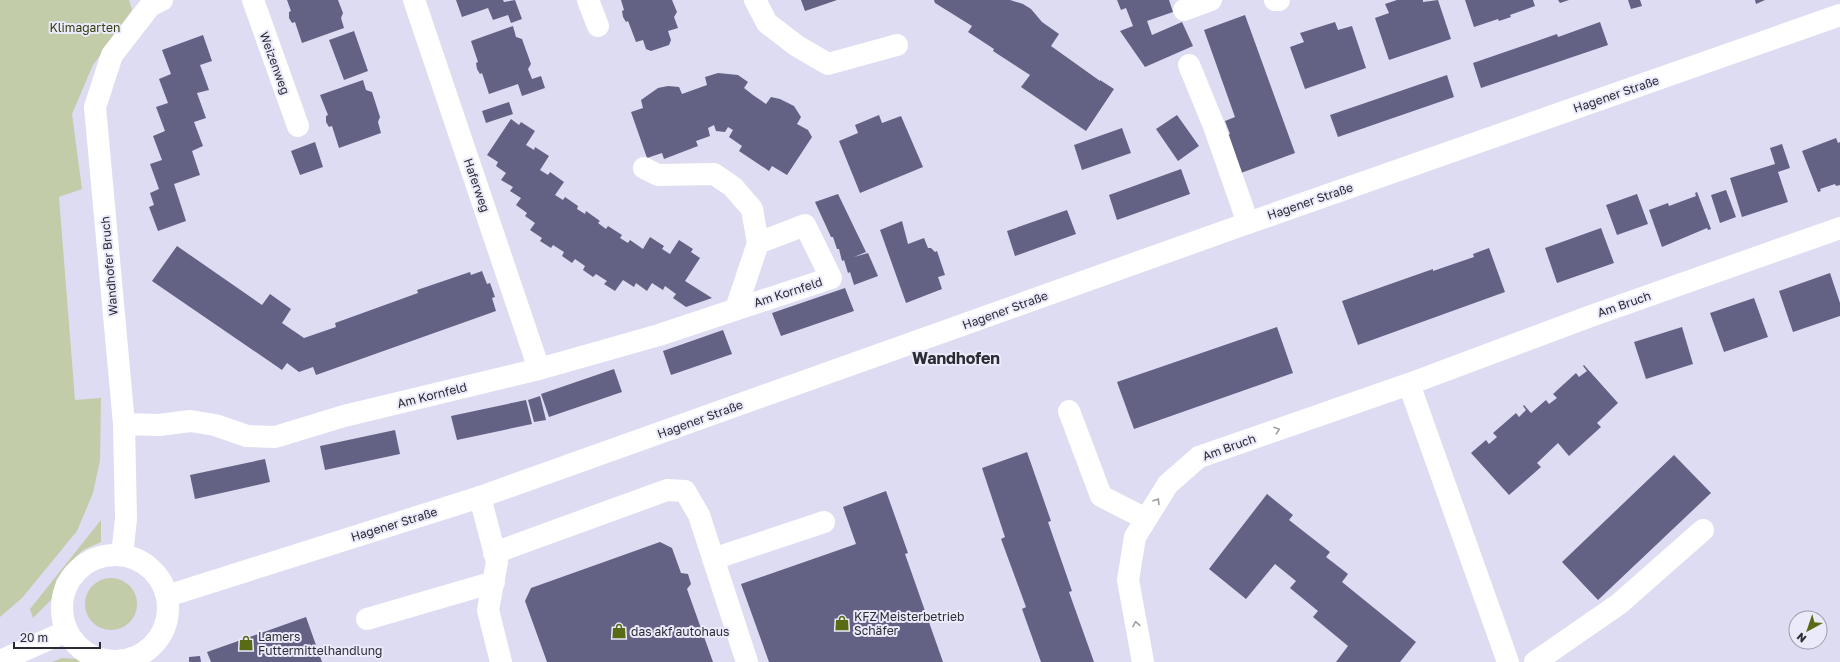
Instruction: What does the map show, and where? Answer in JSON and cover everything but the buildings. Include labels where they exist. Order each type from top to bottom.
[{"type":"street","name":"Weizenweg","points":[[253,0],[298,126]]},
{"type":"street","name":"Haferweg","points":[[414,0],[539,369]]},
{"type":"street","points":[[588,0],[598,26]]},
{"type":"street","points":[[755,0],[767,23],[797,46],[828,64],[897,45]]},
{"type":"street","points":[[1184,10],[1211,0]]},
{"type":"street","name":"Wandhofer Bruch","points":[[122,555],[126,519],[124,424],[95,107],[112,55],[153,2]]},
{"type":"street","name":"Hagener Straße","points":[[167,596],[480,498],[1248,223],[1840,15]]},
{"type":"street","points":[[1189,65],[1214,126],[1248,223]]},
{"type":"street","points":[[644,168],[658,175],[714,174],[733,187],[752,209],[758,243]]},
{"type":"street","name":"Am Kornfeld","points":[[124,424],[159,425],[190,421],[215,425],[246,436],[275,437],[344,416],[539,369],[659,335],[830,278],[805,225],[758,243],[736,309]]},
{"type":"street","name":"Am Bruch","points":[[1143,662],[1128,580],[1135,537],[1168,484],[1199,457],[1409,384],[1591,316],[1840,228]]},
{"type":"street","points":[[1409,384],[1508,662]]},
{"type":"street","points":[[1069,411],[1101,496],[1146,519]]},
{"type":"street","points":[[494,553],[667,490],[685,490],[699,515],[747,662]]},
{"type":"street","points":[[480,498],[497,562],[488,610],[501,662]]},
{"type":"street","points":[[713,559],[824,522]]},
{"type":"street","points":[[1535,662],[1619,604],[1703,530]]},
{"type":"street","points":[[122,555],[138,559],[151,568],[161,581],[167,596],[168,612],[165,627],[160,636],[146,651],[132,660],[116,661],[87,653],[76,643],[67,631],[62,608],[66,586],[80,568],[99,557],[122,555]]},
{"type":"street","points":[[367,620],[494,582]]},
{"type":"street","points":[[0,660],[67,631]]},
{"type":"green space","name":"Klimagarten","points":[[0,0],[129,0],[132,10],[93,65],[72,114],[82,189],[59,197],[75,400],[101,398],[100,460],[93,493],[77,531],[22,598],[0,617]]},
{"type":"green space","points":[[101,520],[101,542],[83,550],[66,566],[56,580],[54,597],[33,618],[30,609]]},
{"type":"green space","points":[[106,578],[116,578],[130,585],[137,599],[137,609],[130,623],[116,630],[106,630],[96,626],[89,619],[85,609],[85,599],[89,589],[96,582]]},
{"type":"green space","points":[[62,658],[78,659],[93,662],[52,662]]},
{"type":"place","name":"KFZ Meisterbetrieb Schäfer","points":[[842,623]]},
{"type":"place","name":"das akf autohaus","points":[[619,631]]},
{"type":"place","name":"Lamers Futtermittelhandlung","points":[[246,643]]},
{"type":"district","name":"Wandhofen","points":[[956,358]]}]
